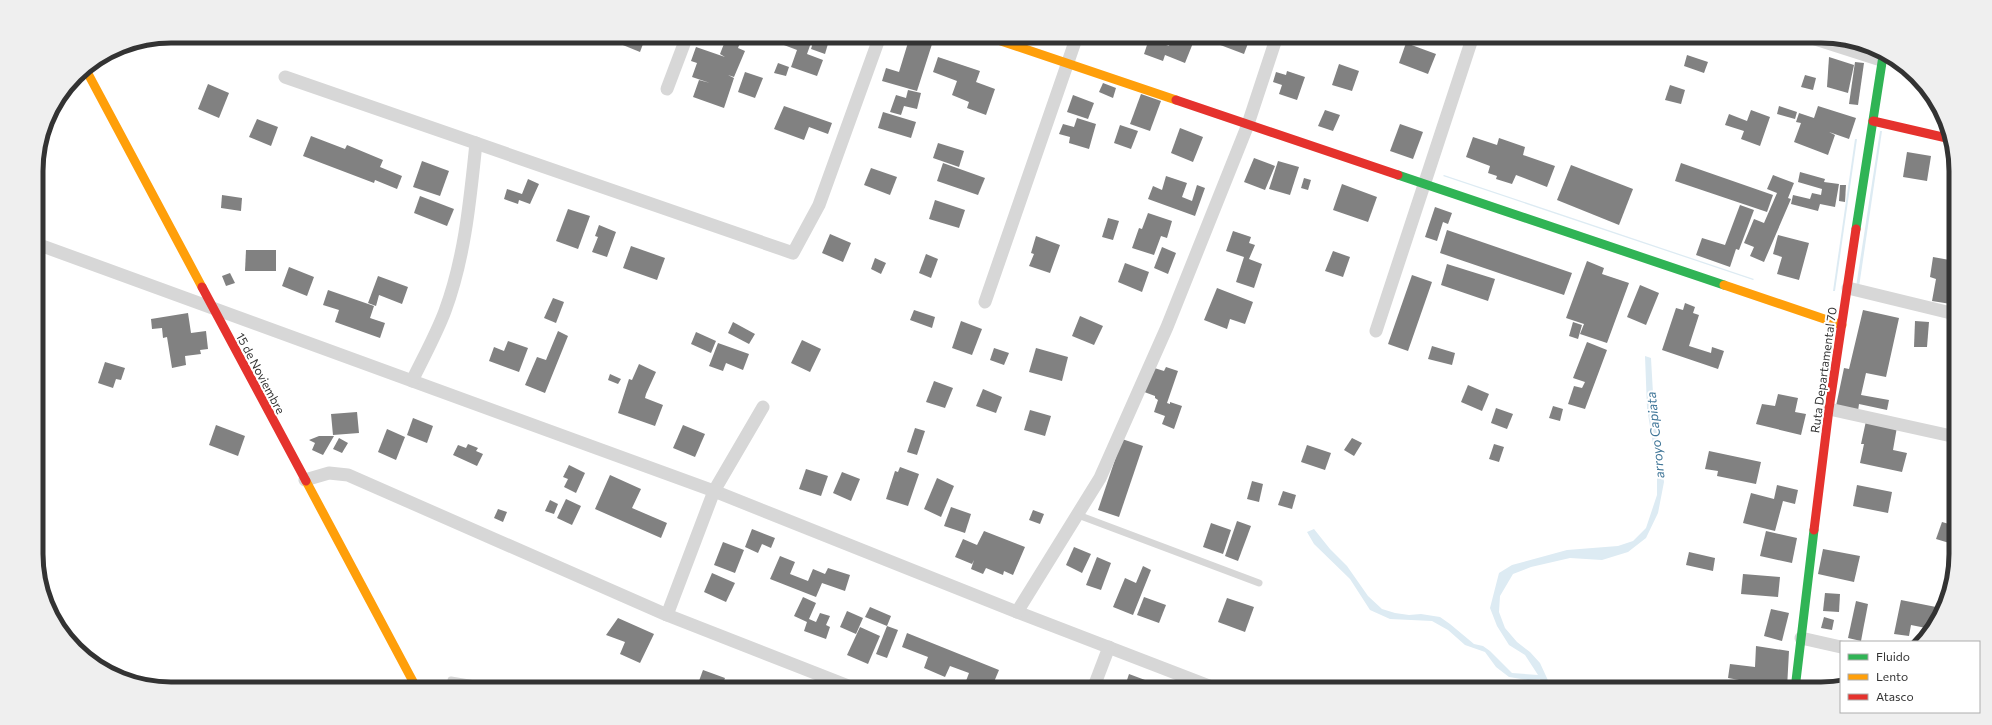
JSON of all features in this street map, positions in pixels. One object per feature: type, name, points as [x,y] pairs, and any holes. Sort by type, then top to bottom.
[{"type":"street","points":[[667,89],[684,43]]},
{"type":"street","points":[[285,77],[793,253],[819,205],[877,43]]},
{"type":"street","points":[[1007,43],[1842,325]]},
{"type":"street","points":[[985,302],[1075,43]]},
{"type":"street","points":[[1017,612],[1100,478],[1167,327],[1248,124],[1275,43]]},
{"type":"street","points":[[1376,331],[1471,43]]},
{"type":"street","points":[[1830,43],[1880,58]]},
{"type":"street","name":"Ruta Departamental 70","points":[[1796,682],[1828,409],[1874,121],[1882,59]]},
{"type":"street","name":"15 de Noviembre","points":[[88,74],[413,682]]},
{"type":"street","points":[[1874,121],[1945,138]]},
{"type":"street","points":[[412,381],[445,311],[456,274],[466,233],[476,143]]},
{"type":"street","points":[[43,246],[714,491],[1017,612],[1199,682]]},
{"type":"street","points":[[1848,288],[1949,313]]},
{"type":"street","points":[[667,615],[714,491],[763,407]]},
{"type":"street","points":[[1828,409],[1949,435]]},
{"type":"street","points":[[305,480],[329,473],[348,475],[667,615],[838,682]]},
{"type":"street","points":[[1801,638],[1840,647]]},
{"type":"street","points":[[1096,682],[1108,647]]},
{"type":"lane","points":[[1078,515],[1259,583]]},
{"type":"lane","points":[[451,680],[463,682]]},
{"type":"water","points":[[1880,131],[1882,131],[1859,287],[1856,287]]},
{"type":"water","points":[[1855,139],[1857,139],[1835,291],[1833,291]]},
{"type":"water","points":[[1444,175],[1754,279],[1753,280],[1443,176]]},
{"type":"water","name":"arroyo Capiata","points":[[1645,356],[1651,358],[1654,411],[1664,482],[1658,513],[1646,538],[1628,552],[1602,560],[1570,558],[1531,567],[1513,574],[1500,596],[1499,612],[1505,628],[1517,642],[1530,652],[1540,663],[1549,682],[1541,682],[1540,679],[1528,680],[1509,677],[1496,667],[1485,652],[1465,645],[1448,630],[1432,621],[1390,619],[1370,610],[1350,579],[1314,544],[1307,532],[1314,529],[1330,549],[1347,566],[1368,596],[1382,609],[1409,615],[1421,614],[1440,617],[1474,644],[1483,646],[1490,651],[1512,673],[1538,675],[1525,655],[1509,645],[1497,626],[1490,608],[1499,573],[1512,565],[1567,550],[1618,546],[1633,541],[1646,528],[1657,495],[1657,469],[1647,408]]},
{"type":"building","points":[[618,43],[643,43],[640,52]]},
{"type":"building","points":[[724,43],[740,43],[738,48],[745,51],[734,77],[728,75],[734,78],[724,108],[693,97],[699,80],[710,83],[692,77],[697,63],[691,61],[696,47],[725,57],[720,54]]},
{"type":"building","points":[[779,43],[811,43],[807,54],[823,60],[817,76],[791,67],[797,50]]},
{"type":"building","points":[[813,43],[828,43],[825,54],[811,49]]},
{"type":"building","points":[[908,43],[932,43],[917,91],[882,81],[886,68],[899,72]]},
{"type":"building","points":[[1148,43],[1160,43],[1169,46],[1170,43],[1193,43],[1185,63],[1165,55],[1163,61],[1144,54]]},
{"type":"building","points":[[1215,43],[1248,43],[1244,54]]},
{"type":"building","points":[[1406,43],[1436,54],[1428,74],[1399,63]]},
{"type":"building","points":[[1687,55],[1708,62],[1704,73],[1684,66]]},
{"type":"building","points":[[938,57],[980,71],[976,82],[995,89],[986,115],[967,108],[969,102],[952,95],[957,81],[933,72]]},
{"type":"building","points":[[1829,57],[1854,65],[1848,93],[1827,87]]},
{"type":"building","points":[[1855,62],[1864,63],[1858,105],[1849,104]]},
{"type":"building","points":[[778,63],[789,67],[786,76],[774,73]]},
{"type":"building","points":[[1339,64],[1359,71],[1352,91],[1332,85]]},
{"type":"building","points":[[1287,71],[1305,77],[1297,100],[1279,94],[1282,85],[1273,82],[1276,72],[1286,75]]},
{"type":"building","points":[[745,72],[763,78],[755,98],[738,92]]},
{"type":"building","points":[[1805,75],[1816,78],[1813,90],[1801,87]]},
{"type":"building","points":[[1103,83],[1116,88],[1113,98],[1099,92]]},
{"type":"building","points":[[208,84],[229,93],[219,118],[198,109]]},
{"type":"building","points":[[1670,85],[1685,90],[1681,104],[1665,100]]},
{"type":"building","points":[[908,90],[921,93],[917,109],[904,106],[901,115],[890,112],[896,95],[906,98]]},
{"type":"building","points":[[1141,94],[1161,101],[1150,131],[1130,124]]},
{"type":"building","points":[[1073,95],[1094,103],[1088,119],[1067,112]]},
{"type":"building","points":[[784,106],[832,123],[828,134],[809,127],[804,140],[774,129]]},
{"type":"building","points":[[1779,106],[1797,112],[1795,119],[1777,114]]},
{"type":"building","points":[[1818,106],[1856,118],[1849,139],[1829,132],[1835,135],[1828,155],[1794,142],[1801,123],[1796,122],[1799,113],[1814,118]]},
{"type":"building","points":[[1325,110],[1340,115],[1333,131],[1318,126]]},
{"type":"building","points":[[1751,110],[1770,117],[1760,146],[1741,139],[1744,131],[1725,125],[1729,114],[1747,121]]},
{"type":"building","points":[[883,112],[916,122],[911,138],[878,128]]},
{"type":"building","points":[[1077,118],[1096,124],[1089,149],[1069,143],[1070,137],[1059,134],[1063,124],[1074,127]]},
{"type":"building","points":[[257,119],[278,127],[271,146],[249,137]]},
{"type":"building","points":[[1400,124],[1423,132],[1413,159],[1390,151]]},
{"type":"building","points":[[1120,125],[1138,131],[1131,149],[1114,143]]},
{"type":"building","points":[[1180,128],[1203,137],[1193,162],[1171,153]]},
{"type":"building","points":[[311,136],[345,149],[347,145],[383,160],[380,167],[402,176],[397,189],[375,180],[374,183],[303,156]]},
{"type":"building","points":[[1473,137],[1497,145],[1499,138],[1525,147],[1523,155],[1555,166],[1547,187],[1516,175],[1512,184],[1496,179],[1497,176],[1488,173],[1490,166],[1466,157]]},
{"type":"building","points":[[938,143],[964,151],[959,167],[933,158]]},
{"type":"building","points":[[1907,152],[1931,156],[1927,181],[1903,177]]},
{"type":"building","points":[[1254,158],[1275,166],[1265,190],[1244,182]]},
{"type":"building","points":[[422,161],[449,171],[440,196],[413,187]]},
{"type":"building","points":[[1278,161],[1299,167],[1290,195],[1269,189]]},
{"type":"building","points":[[943,163],[985,178],[978,195],[937,181]]},
{"type":"building","points":[[1681,163],[1773,195],[1767,212],[1675,181]]},
{"type":"building","points":[[1571,165],[1633,189],[1619,225],[1557,200]]},
{"type":"building","points":[[871,168],[897,177],[890,195],[864,185]]},
{"type":"building","points":[[1800,172],[1825,179],[1824,182],[1839,184],[1835,207],[1820,204],[1818,211],[1791,204],[1793,195],[1810,199],[1812,193],[1821,195],[1822,189],[1798,182]]},
{"type":"building","points":[[1773,175],[1794,183],[1788,198],[1791,199],[1764,262],[1750,256],[1754,247],[1744,243],[1754,219],[1764,223],[1777,193],[1767,189]]},
{"type":"building","points":[[1166,176],[1187,183],[1182,197],[1192,201],[1197,185],[1205,188],[1195,216],[1148,199],[1153,186],[1162,190]]},
{"type":"building","points":[[1304,178],[1311,180],[1308,190],[1301,188]]},
{"type":"building","points":[[528,179],[539,184],[530,204],[519,200],[518,204],[504,199],[507,189],[522,194]]},
{"type":"building","points":[[1342,184],[1377,197],[1368,222],[1333,210]]},
{"type":"building","points":[[1840,185],[1846,185],[1845,202],[1839,201]]},
{"type":"building","points":[[222,195],[242,198],[241,211],[221,208]]},
{"type":"building","points":[[420,196],[454,209],[447,226],[414,213]]},
{"type":"building","points":[[935,200],[965,210],[959,228],[929,219]]},
{"type":"building","points":[[1740,205],[1754,210],[1739,250],[1736,249],[1730,267],[1696,255],[1702,238],[1725,245]]},
{"type":"building","points":[[1435,207],[1452,213],[1448,224],[1443,222],[1437,241],[1425,237]]},
{"type":"building","points":[[568,209],[590,216],[578,249],[556,241]]},
{"type":"building","points":[[1148,213],[1172,221],[1167,238],[1161,236],[1154,255],[1132,248],[1139,228],[1142,229]]},
{"type":"building","points":[[1108,218],[1119,221],[1113,240],[1102,237]]},
{"type":"building","points":[[599,225],[616,232],[607,257],[592,252],[598,237],[595,236]]},
{"type":"building","points":[[1447,230],[1572,273],[1564,295],[1440,253]]},
{"type":"building","points":[[1233,231],[1251,237],[1249,243],[1255,245],[1249,259],[1262,264],[1254,288],[1236,282],[1244,257],[1226,251]]},
{"type":"building","points":[[830,234],[851,243],[843,262],[822,253]]},
{"type":"building","points":[[1778,235],[1809,243],[1799,280],[1777,274],[1782,257],[1773,254]]},
{"type":"building","points":[[1036,236],[1060,245],[1050,273],[1029,266],[1034,254],[1031,253]]},
{"type":"building","points":[[631,246],[665,258],[657,280],[623,268]]},
{"type":"building","points":[[1162,247],[1176,253],[1168,274],[1154,268]]},
{"type":"building","points":[[246,250],[276,250],[276,271],[245,271]]},
{"type":"building","points":[[1333,251],[1350,257],[1343,277],[1325,271]]},
{"type":"building","points":[[926,254],[938,259],[931,278],[919,273]]},
{"type":"building","points":[[1933,257],[1949,260],[1949,304],[1932,301],[1936,279],[1930,277]]},
{"type":"building","points":[[875,258],[886,263],[881,274],[871,269]]},
{"type":"building","points":[[1587,261],[1604,268],[1602,274],[1629,283],[1607,343],[1580,334],[1584,324],[1566,318]]},
{"type":"building","points":[[1125,263],[1149,272],[1142,292],[1118,282]]},
{"type":"building","points":[[1447,264],[1495,279],[1488,301],[1441,285]]},
{"type":"building","points":[[289,267],[314,277],[307,296],[282,286]]},
{"type":"building","points":[[230,273],[235,283],[226,286],[222,276]]},
{"type":"building","points":[[1412,275],[1432,282],[1408,351],[1388,344]]},
{"type":"building","points":[[378,276],[408,287],[402,304],[379,295],[376,306],[368,303]]},
{"type":"building","points":[[1640,285],[1659,293],[1646,325],[1627,317]]},
{"type":"building","points":[[1217,288],[1253,302],[1245,324],[1230,319],[1227,329],[1204,320]]},
{"type":"building","points":[[328,290],[374,306],[370,318],[385,323],[380,338],[335,322],[339,310],[323,305]]},
{"type":"building","points":[[553,298],[564,302],[556,323],[544,318]]},
{"type":"building","points":[[1685,303],[1695,307],[1693,313],[1699,315],[1689,346],[1711,353],[1712,347],[1724,351],[1718,369],[1662,350],[1676,308],[1683,310]]},
{"type":"building","points":[[914,310],[935,317],[932,328],[910,320]]},
{"type":"building","points":[[1863,310],[1899,318],[1886,377],[1866,373],[1861,395],[1889,400],[1887,410],[1859,404],[1858,411],[1836,406],[1844,368],[1849,369]]},
{"type":"building","points":[[188,313],[191,333],[206,331],[208,349],[200,350],[201,354],[185,356],[186,365],[172,368],[167,337],[163,338],[162,328],[152,329],[151,319]]},
{"type":"building","points":[[1080,316],[1103,326],[1094,345],[1072,336]]},
{"type":"building","points":[[961,321],[982,329],[972,355],[952,348]]},
{"type":"building","points":[[1915,321],[1929,322],[1927,347],[1914,347]]},
{"type":"building","points":[[733,322],[755,334],[749,344],[728,333]]},
{"type":"building","points":[[1573,322],[1582,325],[1578,339],[1569,336]]},
{"type":"building","points":[[558,331],[568,336],[545,393],[525,385],[537,357],[546,360]]},
{"type":"building","points":[[696,332],[716,341],[711,353],[691,344]]},
{"type":"building","points":[[802,340],[821,349],[810,372],[791,363]]},
{"type":"building","points":[[508,341],[528,348],[519,372],[489,361],[494,347],[504,351]]},
{"type":"building","points":[[1587,342],[1607,350],[1585,409],[1568,404],[1574,386],[1582,388],[1585,382],[1573,378]]},
{"type":"building","points":[[718,343],[749,354],[743,370],[726,363],[723,371],[709,366]]},
{"type":"building","points":[[1432,346],[1455,353],[1452,365],[1428,359]]},
{"type":"building","points":[[994,348],[1009,353],[1004,365],[990,360]]},
{"type":"building","points":[[1036,348],[1068,357],[1062,381],[1029,372]]},
{"type":"building","points":[[105,362],[125,368],[121,380],[116,379],[113,388],[98,383]]},
{"type":"building","points":[[639,364],[656,372],[645,398],[663,405],[655,426],[618,413],[629,379],[632,380]]},
{"type":"building","points":[[1148,366],[1164,371],[1166,367],[1178,371],[1167,403],[1170,404],[1170,402],[1182,406],[1174,429],[1162,424],[1165,416],[1154,412],[1158,400],[1155,396],[1139,390]]},
{"type":"building","points":[[610,374],[621,379],[618,384],[608,380]]},
{"type":"building","points":[[934,381],[953,388],[945,408],[926,402]]},
{"type":"building","points":[[1468,385],[1489,394],[1482,411],[1461,402]]},
{"type":"building","points":[[983,389],[1002,397],[996,413],[976,406]]},
{"type":"building","points":[[1778,394],[1798,398],[1795,412],[1806,414],[1801,435],[1756,424],[1762,404],[1775,406]]},
{"type":"building","points":[[1553,406],[1563,409],[1560,421],[1549,418]]},
{"type":"building","points":[[1496,408],[1513,414],[1507,429],[1491,423]]},
{"type":"building","points":[[1030,410],[1051,416],[1045,436],[1024,430]]},
{"type":"building","points":[[357,412],[359,433],[333,435],[331,414]]},
{"type":"building","points":[[413,418],[433,426],[427,443],[407,435]]},
{"type":"building","points":[[1866,421],[1897,427],[1893,450],[1907,453],[1902,472],[1860,463],[1864,444],[1861,444]]},
{"type":"building","points":[[216,425],[245,436],[238,456],[209,445]]},
{"type":"building","points":[[683,425],[705,434],[695,457],[673,448]]},
{"type":"building","points":[[915,428],[925,431],[917,455],[907,452]]},
{"type":"building","points":[[387,429],[405,437],[396,460],[378,452]]},
{"type":"building","points":[[319,436],[334,436],[323,455],[312,450],[315,443],[309,440]]},
{"type":"building","points":[[339,438],[348,443],[342,453],[333,449]]},
{"type":"building","points":[[1352,438],[1362,443],[1354,456],[1344,450]]},
{"type":"building","points":[[1122,439],[1143,446],[1119,517],[1098,510]]},
{"type":"building","points":[[468,444],[478,448],[476,451],[483,454],[477,466],[453,455],[458,445],[466,448]]},
{"type":"building","points":[[1494,444],[1504,447],[1499,462],[1489,459]]},
{"type":"building","points":[[1307,445],[1331,453],[1325,470],[1301,462]]},
{"type":"building","points":[[1709,451],[1761,462],[1756,484],[1717,476],[1718,471],[1705,469]]},
{"type":"building","points":[[569,465],[585,473],[576,493],[564,487],[568,479],[563,477]]},
{"type":"building","points":[[900,467],[919,474],[908,506],[886,499],[895,471],[898,472]]},
{"type":"building","points":[[806,469],[828,476],[821,496],[799,489]]},
{"type":"building","points":[[842,472],[860,479],[851,501],[833,493]]},
{"type":"building","points":[[610,475],[641,489],[632,508],[667,523],[661,538],[595,509]]},
{"type":"building","points":[[937,478],[954,486],[941,517],[924,509]]},
{"type":"building","points":[[1252,481],[1263,484],[1259,502],[1247,499]]},
{"type":"building","points":[[1777,485],[1798,490],[1795,504],[1783,501],[1775,531],[1743,523],[1751,493],[1774,499]]},
{"type":"building","points":[[1857,485],[1892,492],[1888,513],[1853,506]]},
{"type":"building","points":[[1283,491],[1296,495],[1292,509],[1278,505]]},
{"type":"building","points":[[566,499],[581,506],[572,525],[557,518]]},
{"type":"building","points":[[550,500],[558,504],[554,514],[545,511]]},
{"type":"building","points":[[951,507],[971,514],[965,533],[944,526]]},
{"type":"building","points":[[498,509],[507,512],[503,522],[494,518]]},
{"type":"building","points":[[1033,510],[1044,514],[1040,524],[1029,520]]},
{"type":"building","points":[[1237,521],[1251,526],[1238,561],[1225,556]]},
{"type":"building","points":[[1942,522],[1949,524],[1949,543],[1936,539]]},
{"type":"building","points":[[1211,523],[1231,530],[1223,554],[1203,547]]},
{"type":"building","points":[[752,529],[775,538],[771,548],[762,544],[758,553],[745,547]]},
{"type":"building","points":[[984,531],[1025,547],[1013,575],[1004,571],[1003,575],[986,568],[983,574],[971,569],[974,560],[972,564],[955,557],[963,539],[977,545]]},
{"type":"building","points":[[1766,531],[1797,538],[1792,563],[1760,556]]},
{"type":"building","points":[[723,542],[744,550],[735,573],[714,565]]},
{"type":"building","points":[[1074,547],[1091,554],[1082,573],[1066,565]]},
{"type":"building","points":[[1823,549],[1860,556],[1854,582],[1818,574]]},
{"type":"building","points":[[1689,552],[1715,558],[1713,571],[1686,565]]},
{"type":"building","points":[[780,556],[795,562],[790,574],[808,581],[813,569],[825,574],[828,568],[850,575],[845,591],[822,583],[816,597],[770,579]]},
{"type":"building","points":[[1097,557],[1111,563],[1101,590],[1086,585]]},
{"type":"building","points":[[1143,566],[1151,570],[1133,615],[1113,607],[1125,578],[1136,583]]},
{"type":"building","points":[[712,573],[735,583],[726,602],[704,592]]},
{"type":"building","points":[[1743,574],[1780,577],[1778,597],[1741,594]]},
{"type":"building","points":[[1825,593],[1840,594],[1839,612],[1823,611]]},
{"type":"building","points":[[803,597],[816,603],[809,619],[816,622],[820,613],[830,616],[826,625],[830,627],[826,639],[804,631],[807,622],[794,616]]},
{"type":"building","points":[[1144,597],[1166,605],[1159,623],[1137,615]]},
{"type":"building","points":[[1227,598],[1254,607],[1245,632],[1218,622]]},
{"type":"building","points":[[1901,600],[1936,607],[1935,613],[1925,628],[1911,625],[1909,636],[1894,634]]},
{"type":"building","points":[[1856,601],[1868,604],[1861,641],[1848,638]]},
{"type":"building","points":[[870,607],[891,616],[887,626],[865,617]]},
{"type":"building","points":[[1771,609],[1789,613],[1782,641],[1764,636]]},
{"type":"building","points":[[847,611],[863,618],[856,634],[840,627]]},
{"type":"building","points":[[1824,617],[1834,620],[1832,630],[1821,628]]},
{"type":"building","points":[[618,618],[654,634],[640,663],[620,654],[625,642],[606,635]]},
{"type":"building","points":[[887,626],[898,630],[887,658],[876,654]]},
{"type":"building","points":[[860,627],[880,636],[868,664],[847,655]]},
{"type":"building","points":[[907,633],[999,670],[994,682],[966,682],[969,673],[950,666],[945,677],[924,668],[928,657],[902,647]]},
{"type":"building","points":[[1756,646],[1789,651],[1787,682],[1750,682],[1728,678],[1730,664],[1755,667]]},
{"type":"building","points":[[703,670],[725,678],[724,682],[699,682]]},
{"type":"building","points":[[1129,674],[1150,682],[1126,682]]},
{"type":"traffic: fast","points":[[1856,229],[1883,59]]},
{"type":"traffic: fast","points":[[1398,175],[1724,285]]},
{"type":"traffic: fast","points":[[1796,682],[1814,530]]},
{"type":"traffic: slow","points":[[1007,43],[1176,100]]},
{"type":"traffic: slow","points":[[88,74],[202,287]]},
{"type":"traffic: slow","points":[[1724,285],[1842,325]]},
{"type":"traffic: slow","points":[[306,481],[413,682]]},
{"type":"traffic: jam","points":[[1176,100],[1398,175]]},
{"type":"traffic: jam","points":[[1873,121],[1945,138]]},
{"type":"traffic: jam","points":[[1814,530],[1829,409],[1856,229]]},
{"type":"traffic: jam","points":[[202,287],[306,481]]}]
